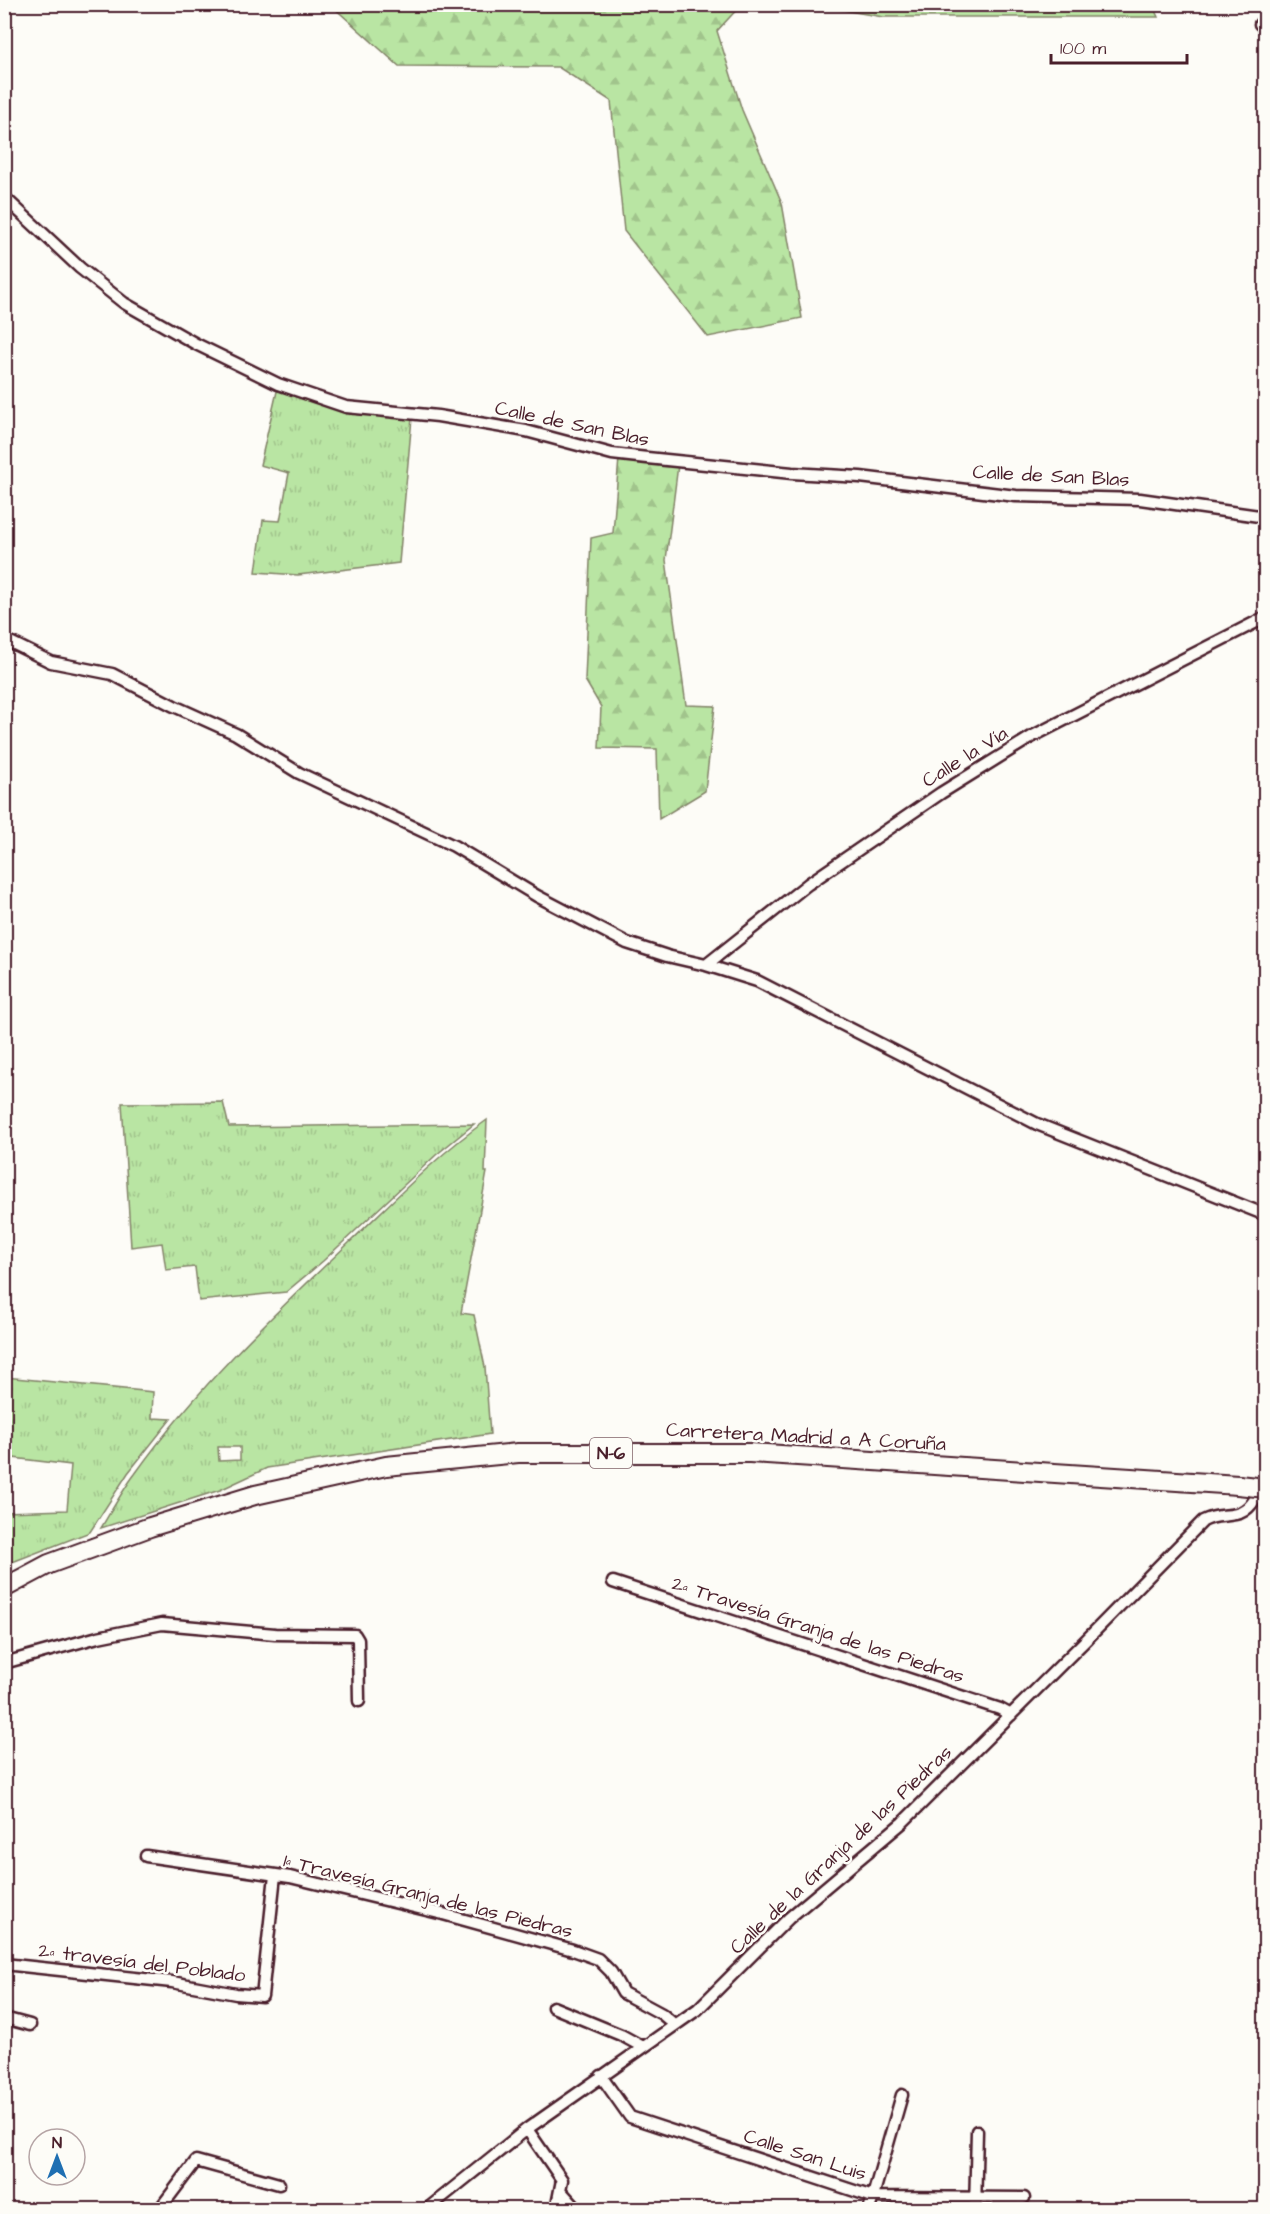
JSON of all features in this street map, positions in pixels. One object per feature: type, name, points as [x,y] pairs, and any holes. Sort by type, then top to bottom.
[{"type":"highway","name":"Carretera Madrid a A Coruña","points":[[4,1588],[49,1564],[150,1527],[255,1495],[386,1466],[518,1452],[750,1453],[1238,1485],[1261,1492]]},
{"type":"street","name":"Calle de San Blas","points":[[4,197],[80,268],[124,303],[196,344],[278,384],[346,406],[438,416],[526,431],[612,454],[792,473],[860,477],[1016,495],[1152,501],[1266,517]]},
{"type":"street","name":"Calle la Vía","points":[[706,965],[808,884],[950,787],[1033,736],[1266,617]]},
{"type":"street","points":[[4,639],[51,662],[112,674],[174,706],[236,734],[300,773],[454,846],[537,896],[627,943],[757,981],[1037,1124],[1266,1215]]},
{"type":"street","points":[[1261,1492],[1266,1477]]},
{"type":"street","name":"Calle de la Granja de las Piedras","points":[[426,2210],[527,2128],[698,2009],[789,1918],[902,1823],[1203,1521],[1214,1516],[1235,1515],[1245,1510],[1261,1492]]},
{"type":"street","name":"2ª Travesía Granja de las Piedras","points":[[613,1582],[1000,1709],[1011,1715]]},
{"type":"street","points":[[4,1663],[98,1637],[162,1624],[275,1634],[355,1635],[358,1640],[359,1701]]},
{"type":"street","name":"1ª Travesía Granja de las Piedras","points":[[146,1856],[290,1876],[443,1914],[593,1956],[611,1972],[623,1993],[662,2014],[675,2025]]},
{"type":"street","name":"2ª travesía del Poblado","points":[[4,1964],[172,1982],[236,1994],[262,1996],[275,1875]]},
{"type":"street","points":[[553,2007],[621,2035],[643,2047]]},
{"type":"street","points":[[4,2018],[30,2025]]},
{"type":"street","name":"Calle San Luis","points":[[602,2076],[630,2117],[873,2197],[1024,2198]]},
{"type":"street","points":[[869,2210],[902,2095]]},
{"type":"street","points":[[527,2128],[562,2180],[556,2210]]},
{"type":"street","points":[[975,2210],[977,2131]]},
{"type":"street","points":[[159,2210],[196,2161],[279,2184]]},
{"type":"street","points":[[560,2190],[578,2210]]},
{"type":"green space","points":[[1152,4],[1158,17],[883,17],[814,5]]},
{"type":"green space","points":[[331,5],[741,5],[717,31],[742,110],[782,203],[802,318],[708,337],[624,231],[611,101],[558,67],[399,66]]},
{"type":"green space","points":[[278,387],[412,418],[399,563],[298,575],[256,572],[263,520],[280,521],[289,473],[260,465]]},
{"type":"green space","points":[[619,458],[678,465],[666,560],[686,705],[715,706],[705,791],[659,819],[657,749],[599,748],[601,707],[585,680],[591,538],[613,533]]},
{"type":"green space","points":[[223,1102],[229,1127],[474,1124],[436,1155],[323,1261],[286,1292],[199,1301],[195,1267],[166,1270],[162,1243],[131,1247],[122,1103]]},
{"type":"green space","points":[[487,1120],[485,1172],[487,1172],[461,1313],[474,1315],[485,1367],[490,1434],[267,1468],[220,1490],[101,1528],[121,1494],[159,1442],[237,1352],[400,1193]],"holes":[[[218,1447],[240,1447],[240,1460],[219,1461]]]},
{"type":"green space","points":[[5,1377],[153,1392],[152,1418],[171,1419],[128,1473],[90,1532],[15,1561],[5,1562],[5,1512],[67,1510],[71,1465],[5,1457]]}]
